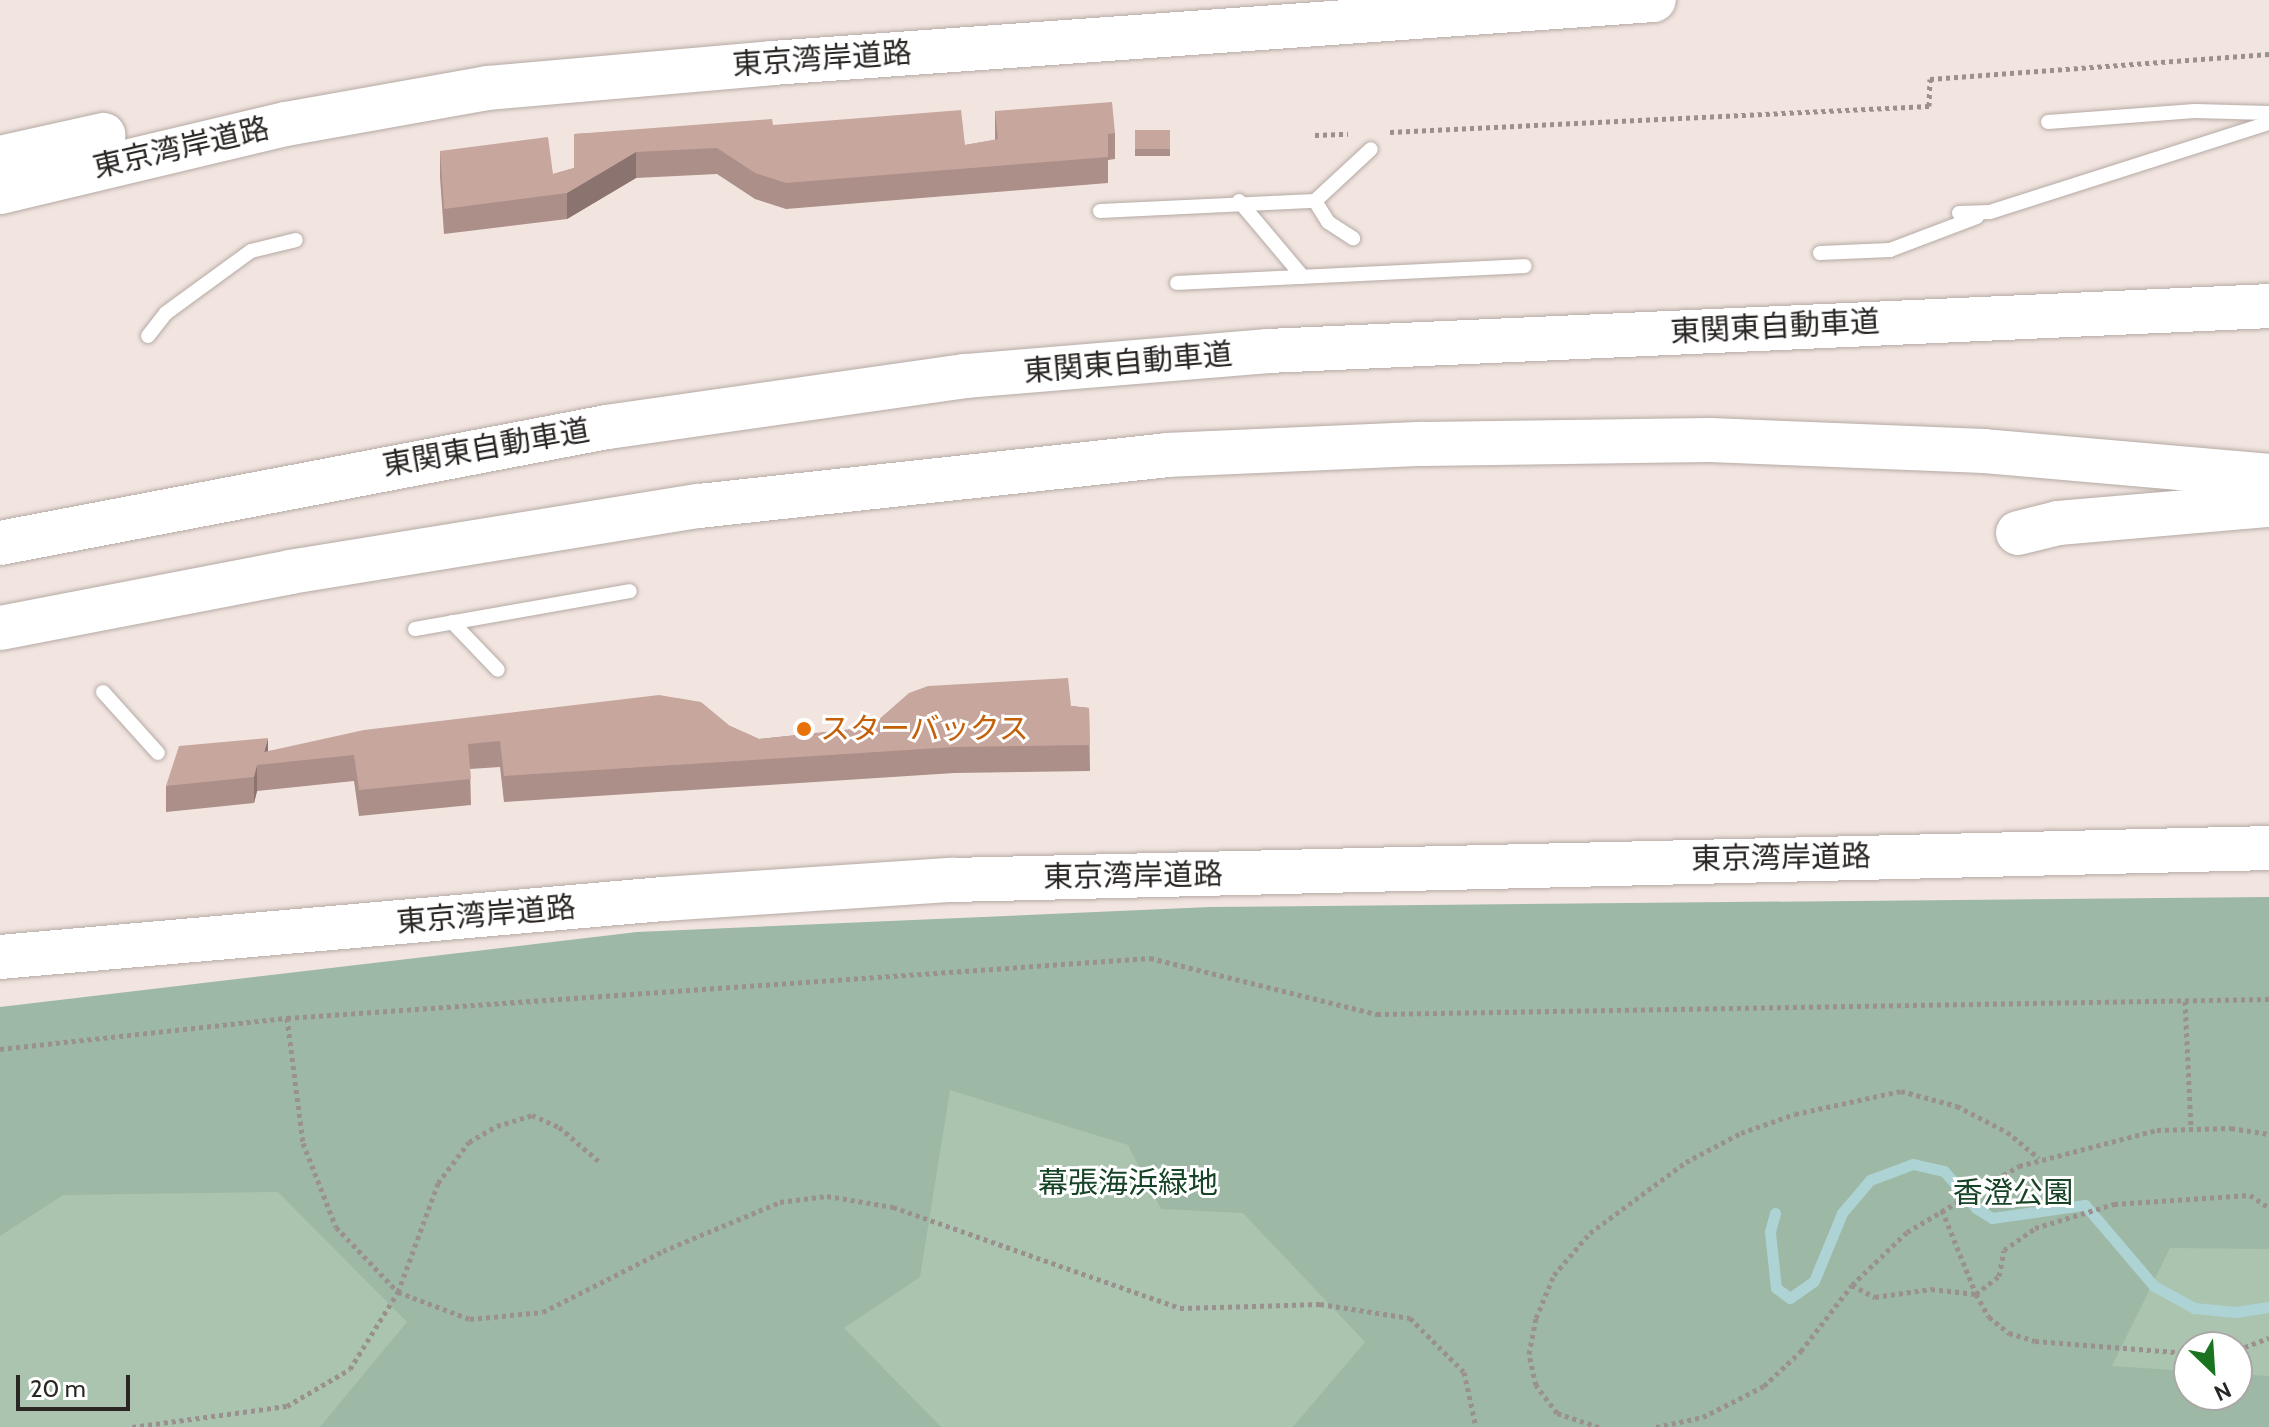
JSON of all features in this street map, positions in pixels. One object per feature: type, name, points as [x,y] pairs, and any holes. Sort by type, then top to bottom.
[{"type":"highway","name":"東京湾岸道路","points":[[0,192],[271,128],[488,88],[804,60],[1654,0]]},
{"type":"highway","points":[[0,158],[131,128],[391,86],[488,88]]},
{"type":"highway","name":"東関東自動車道","points":[[0,543],[607,427],[965,376],[1268,351],[2269,306]]},
{"type":"highway","points":[[0,628],[290,572],[699,506],[1166,455],[1423,444],[1710,440],[1984,451],[2269,476]]},
{"type":"highway","points":[[2018,533],[2058,523],[2269,505]]},
{"type":"highway","name":"東京湾岸道路","points":[[0,957],[663,899],[952,880],[2269,848]]},
{"type":"lane","points":[[2048,122],[2195,111],[2269,113]]},
{"type":"lane","points":[[1820,253],[1890,250],[1990,212],[2269,123]]},
{"type":"lane","points":[[1100,211],[1239,201],[1315,201],[1371,149]]},
{"type":"lane","points":[[1239,201],[1303,277]]},
{"type":"lane","points":[[1315,201],[1328,222],[1353,238]]},
{"type":"lane","points":[[1959,213],[1990,212]]},
{"type":"lane","points":[[148,336],[166,313],[251,251],[296,240]]},
{"type":"lane","points":[[1177,283],[1525,266]]},
{"type":"lane","points":[[415,629],[630,591]]},
{"type":"lane","points":[[452,622],[498,670]]},
{"type":"lane","points":[[103,692],[158,753]]},
{"type":"path","points":[[1378,132],[1929,106],[1930,79],[2269,54]]},
{"type":"path","points":[[1315,135],[1362,133]]},
{"type":"path","points":[[0,1049],[287,1018],[1150,958],[1377,1014],[2269,999]]},
{"type":"path","points":[[2185,1001],[2191,1127]]},
{"type":"path","points":[[287,1018],[303,1143],[336,1227],[398,1292],[470,1319],[543,1312],[663,1251],[780,1202],[827,1196],[893,1207],[1180,1308],[1320,1304],[1410,1318],[1464,1372],[1476,1427]]},
{"type":"path","points":[[1599,1427],[1557,1413],[1536,1385],[1529,1354],[1536,1318],[1554,1275],[1590,1233],[1686,1162],[1741,1133],[1795,1114],[1901,1091],[1957,1106],[2007,1132],[2039,1158]]},
{"type":"path","points":[[132,1427],[287,1406],[350,1369],[398,1292],[438,1183],[469,1142],[532,1115],[559,1127],[601,1163]]},
{"type":"path","points":[[1656,1427],[1703,1417],[1764,1386],[1801,1351],[1852,1285],[1907,1232],[2039,1158],[2157,1130],[2191,1127],[2269,1134]]},
{"type":"path","points":[[1852,1285],[1875,1297],[1931,1289],[1976,1294],[1999,1276],[2004,1250],[2035,1228],[2114,1204],[2250,1195],[2269,1208]]},
{"type":"path","points":[[1942,1210],[1976,1294],[1989,1317],[2009,1333],[2035,1341],[2173,1352]]},
{"type":"green space","name":"香澄公園","points":[[2269,897],[2269,1249],[2170,1248],[2112,1366],[2173,1370],[2173,1411],[2253,1411],[2253,1375],[2269,1376],[2269,1427],[1293,1427],[1365,1342],[1243,1213],[1161,1209],[1128,1145],[950,1090],[920,1277],[844,1328],[941,1427],[320,1427],[407,1322],[278,1192],[63,1195],[0,1236],[0,1007],[637,932],[1210,907]]},
{"type":"green space","name":"幕張海浜緑地","points":[[2269,940],[2269,1427],[0,1427],[0,1038]]},
{"type":"building","points":[[1112,102],[1115,133],[1108,134],[1108,157],[786,183],[755,173],[717,148],[636,152],[567,193],[444,209],[440,151],[548,137],[553,174],[574,168],[574,134],[772,119],[773,125],[961,110],[965,145],[998,139],[995,111]]},
{"type":"building","points":[[1135,130],[1170,130],[1170,149],[1135,149]]},
{"type":"building","points":[[1068,678],[1071,706],[1089,708],[1090,745],[954,747],[504,776],[500,741],[468,744],[471,779],[359,790],[354,755],[257,765],[254,777],[166,786],[179,746],[268,738],[264,752],[364,730],[659,695],[701,702],[730,726],[759,739],[869,728],[909,693],[928,686]]},
{"type":"waterway","points":[[1775,1213],[1770,1232],[1776,1288],[1790,1298],[1814,1281],[1842,1213],[1870,1180],[1913,1164],[1944,1171],[1976,1208],[1992,1218],[2085,1205],[2154,1286],[2194,1308],[2236,1312],[2269,1307]]},
{"type":"place","name":"スターバックス","points":[[804,729]]}]
